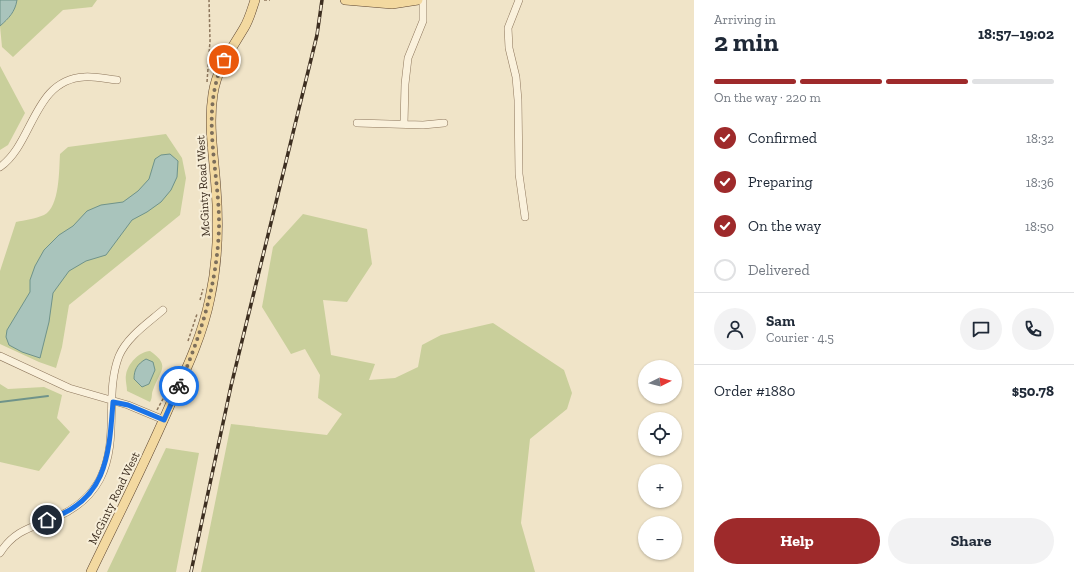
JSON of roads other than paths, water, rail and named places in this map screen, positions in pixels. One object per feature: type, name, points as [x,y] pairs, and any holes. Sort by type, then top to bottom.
[{"type":"main road","name":"McGinty Road West","points":[[91,572],[164,420],[190,361],[204,321],[216,266],[219,226],[212,139],[212,107],[219,70],[231,47],[244,28],[255,0]]},
{"type":"main road","points":[[345,0],[392,4],[418,0]]},
{"type":"street","points":[[404,124],[405,84],[408,58],[423,21],[423,0]]},
{"type":"street","points":[[519,0],[508,28],[509,48],[516,77],[520,174],[525,217]]},
{"type":"street","points":[[0,167],[9,161],[19,146],[50,91],[64,81],[83,77],[117,80]]},
{"type":"street","points":[[357,123],[435,125],[444,123]]},
{"type":"street","points":[[0,553],[20,531],[71,510],[90,492],[99,479],[108,456],[114,376],[119,356],[131,338],[163,310]]},
{"type":"street","points":[[0,356],[69,388],[113,402],[128,405],[164,420]]},
{"type":"water","points":[[0,0],[17,0],[15,8],[0,26]]},
{"type":"water","points":[[170,154],[178,161],[177,177],[171,190],[161,202],[132,220],[106,255],[86,261],[69,271],[53,293],[49,322],[40,358],[22,352],[9,345],[6,337],[7,330],[30,292],[30,280],[35,266],[44,250],[59,235],[73,226],[87,211],[101,205],[123,202],[138,191],[149,179],[155,159],[161,155]]},
{"type":"water","points":[[146,359],[153,362],[155,370],[149,384],[142,387],[134,379],[134,376],[138,365]]},
{"type":"waterway","points":[[0,402],[48,396]]},
{"type":"railway","points":[[191,572],[231,386],[317,35],[322,0]]}]
